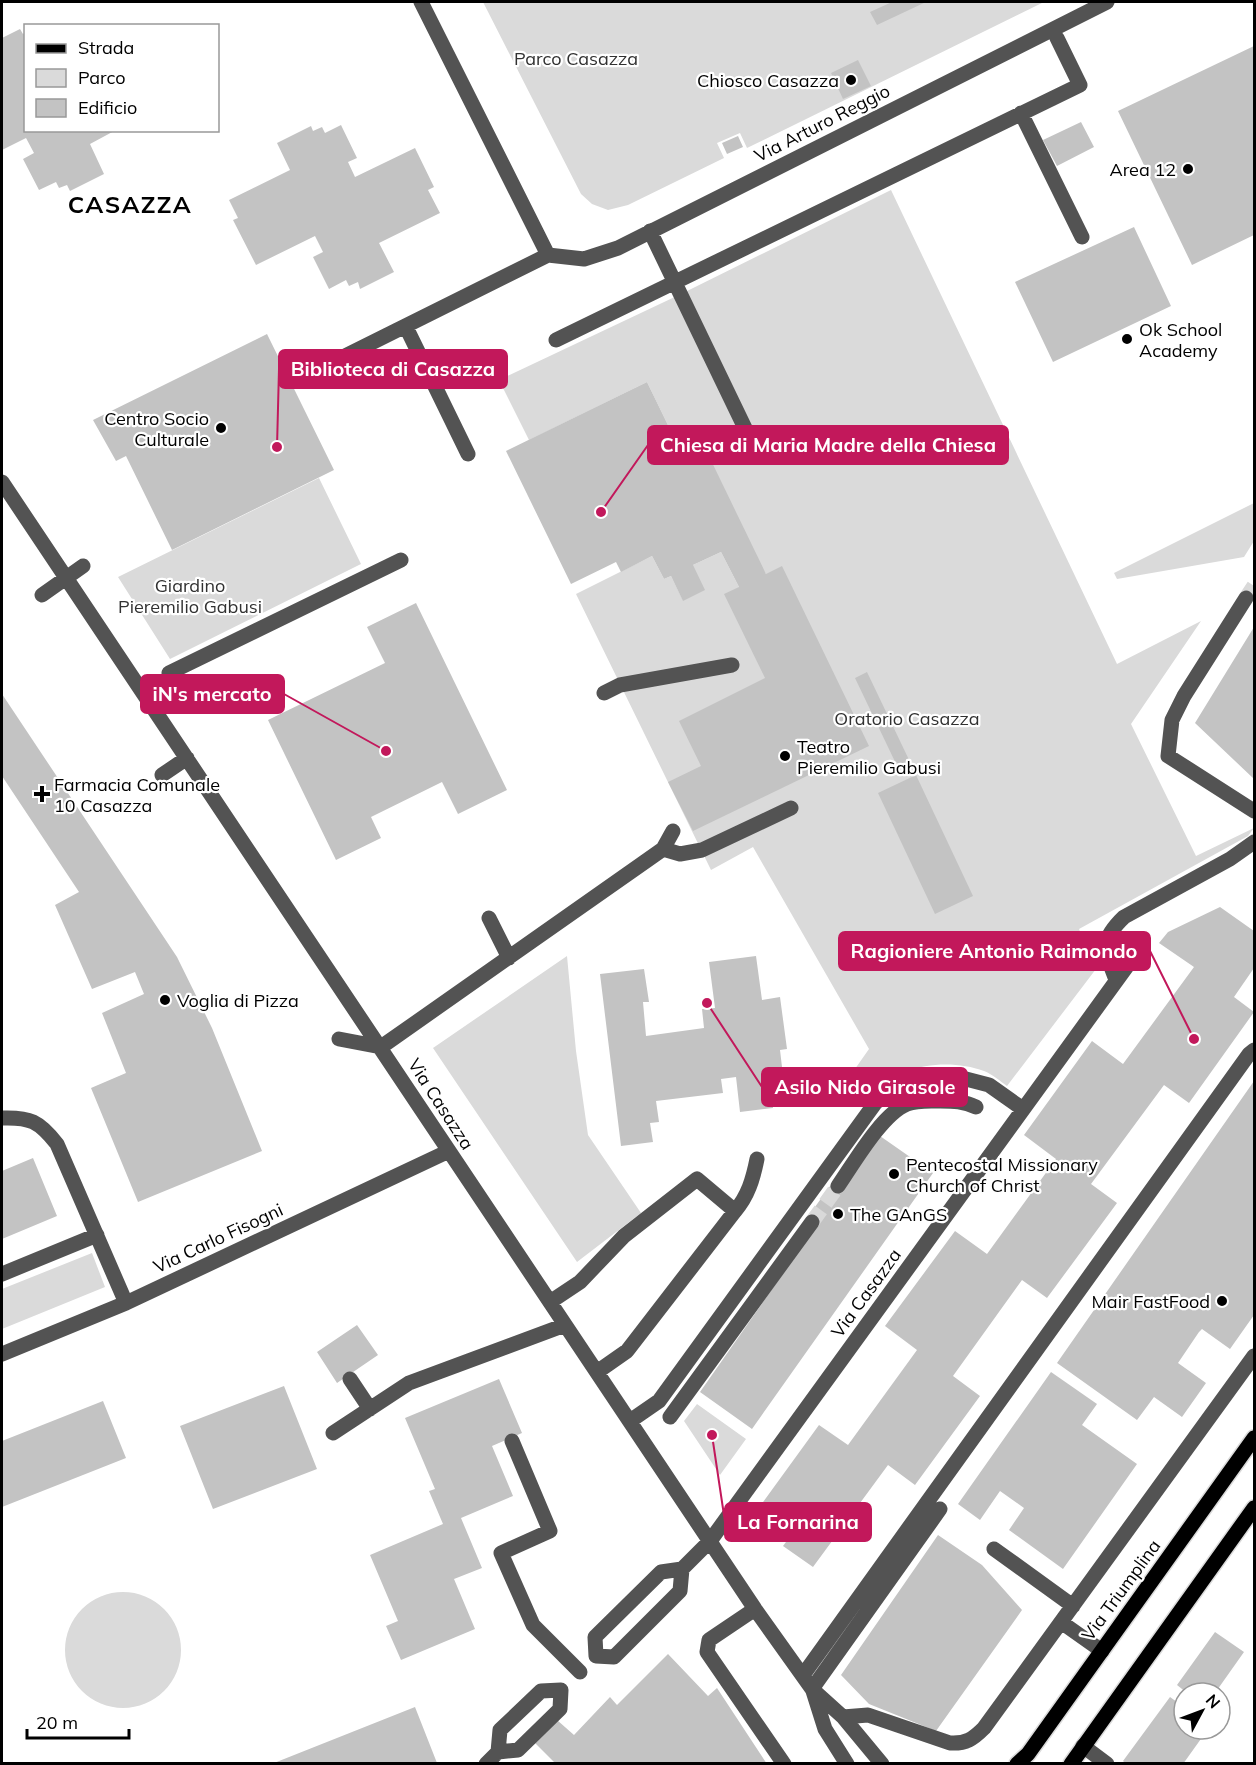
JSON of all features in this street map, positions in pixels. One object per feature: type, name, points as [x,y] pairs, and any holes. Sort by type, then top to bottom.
[{"type":"main road","name":"Via Triumplina","points":[[1017,1764],[1028,1754],[1254,1438]]},
{"type":"main road","points":[[1071,1764],[1254,1508]]},
{"type":"street","points":[[321,368],[548,255],[421,2]]},
{"type":"street","name":"Via Arturo Reggio","points":[[548,255],[584,259],[618,248],[1107,2]]},
{"type":"street","points":[[555,340],[1080,85],[1057,38]]},
{"type":"street","points":[[1021,113],[1082,237]]},
{"type":"street","points":[[651,231],[756,451]]},
{"type":"street","points":[[406,327],[468,454]]},
{"type":"street","name":"Via Casazza","points":[[2,482],[710,1542],[803,1675],[812,1689],[825,1729],[847,1764]]},
{"type":"street","points":[[169,673],[401,560]]},
{"type":"street","points":[[42,595],[83,566]]},
{"type":"street","points":[[1246,598],[1184,696],[1172,720],[1168,756],[1254,811]]},
{"type":"street","points":[[604,693],[620,685],[732,665]]},
{"type":"street","points":[[162,775],[187,758]]},
{"type":"street","points":[[663,849],[680,854],[702,850],[791,808]]},
{"type":"street","points":[[339,1039],[381,1047],[663,849],[673,831]]},
{"type":"street","points":[[1116,980],[1104,948],[1110,930],[1124,917],[1230,859],[1254,842]]},
{"type":"street","points":[[489,918],[509,958]]},
{"type":"street","name":"Via Casazza","points":[[710,1542],[1138,951]]},
{"type":"street","points":[[803,1675],[1254,1050]]},
{"type":"street","points":[[630,1421],[659,1401],[876,1102],[906,1084],[942,1078],[966,1079],[989,1086],[1023,1109]]},
{"type":"street","points":[[838,1186],[886,1118],[907,1104],[927,1100],[966,1102],[976,1107]]},
{"type":"street","points":[[2,1118],[22,1118],[44,1127],[57,1144],[126,1303]]},
{"type":"street","name":"Via Carlo Fisogni","points":[[2,1354],[126,1303],[449,1151]]},
{"type":"street","points":[[597,1372],[627,1351],[742,1202],[752,1182],[757,1159]]},
{"type":"street","points":[[550,1302],[580,1282],[624,1236],[697,1179],[735,1211]]},
{"type":"street","points":[[670,1417],[812,1222]]},
{"type":"street","points":[[2,1274],[97,1235]]},
{"type":"street","points":[[333,1433],[409,1383],[565,1325]]},
{"type":"street","name":"Via Triumplina","points":[[843,1717],[868,1715],[950,1743],[963,1744],[975,1738],[1254,1356]]},
{"type":"street","points":[[350,1379],[370,1408]]},
{"type":"street","points":[[512,1441],[550,1532],[501,1553],[532,1625],[580,1672]]},
{"type":"street","points":[[812,1689],[940,1509]]},
{"type":"street","points":[[498,1752],[500,1730],[541,1691],[561,1690],[580,1672],[596,1656],[595,1637],[660,1572],[682,1569],[710,1542]]},
{"type":"street","name":"Via Triumplina","points":[[994,1549],[1072,1606]]},
{"type":"street","points":[[596,1656],[614,1657],[680,1591],[682,1569]]},
{"type":"street","points":[[755,1609],[709,1640],[707,1652],[784,1764]]},
{"type":"street","points":[[1061,1622],[1101,1651]]},
{"type":"street","name":"Via Casazza","points":[[812,1689],[843,1717],[882,1764]]},
{"type":"street","points":[[486,1764],[498,1752],[519,1750],[560,1709],[561,1690]]},
{"type":"street","points":[[1083,1746],[1107,1764]]},
{"type":"green space","name":"Parco Casazza","points":[[483,2],[1044,2],[747,148],[740,133],[717,143],[724,158],[628,205],[608,210],[592,204],[581,194]]},
{"type":"green space","name":"Oratorio Casazza","points":[[891,190],[1117,664],[1201,621],[1131,724],[1196,856],[1254,828],[1248,836],[1079,929],[1096,969],[1007,1086],[984,1071],[970,1067],[924,1066],[896,1076],[873,1095],[850,1076],[869,1049],[753,847],[711,870],[576,594],[652,556],[664,579],[671,576],[683,600],[693,565],[721,552],[739,587],[766,574],[684,458],[647,382],[529,440],[499,380],[681,294]]},
{"type":"green space","name":"Giardino Pieremilio Gabusi","points":[[319,478],[361,564],[170,659],[118,577]]},
{"type":"green space","points":[[1254,503],[1254,541],[1244,557],[1117,579],[1114,573]]},
{"type":"green space","points":[[567,956],[576,1051],[588,1135],[641,1213],[577,1262],[433,1048]]},
{"type":"green space","points":[[92,1253],[105,1287],[2,1329],[2,1289]]},
{"type":"green space","points":[[697,1404],[746,1439],[720,1475],[684,1421]]},
{"type":"green space","points":[[123,1592],[145,1596],[164,1609],[177,1628],[181,1650],[177,1672],[164,1691],[145,1704],[123,1708],[101,1704],[82,1691],[69,1672],[65,1650],[69,1628],[82,1609],[101,1596]]},
{"type":"building","points":[[892,2],[926,2],[877,25],[870,12]]},
{"type":"building","points":[[20,29],[24,33],[24,132],[112,132],[90,144],[104,174],[70,191],[67,185],[59,188],[56,182],[39,190],[23,159],[34,153],[26,138],[2,150],[2,38]]},
{"type":"building","points":[[1254,46],[1254,235],[1192,265],[1118,111]]},
{"type":"building","name":"Chiosco Casazza","points":[[858,60],[871,86],[843,99],[831,73]]},
{"type":"building","points":[[1081,122],[1094,147],[1057,166],[1043,140]]},
{"type":"building","points":[[341,125],[357,158],[348,162],[355,177],[415,148],[434,187],[428,190],[440,213],[379,243],[394,272],[360,289],[358,282],[349,286],[346,280],[329,289],[313,257],[323,252],[315,236],[256,265],[233,220],[238,218],[229,200],[290,170],[277,143],[311,126],[313,131],[322,127],[325,133]]},
{"type":"building","points":[[738,136],[743,147],[727,154],[722,143]]},
{"type":"building","points":[[1134,227],[1171,306],[1053,362],[1015,282]]},
{"type":"building","name":"Centro Socio Culturale","points":[[267,334],[334,470],[172,550],[126,456],[116,461],[93,420]]},
{"type":"building","points":[[647,382],[684,458],[705,448],[766,574],[782,566],[869,746],[693,831],[668,782],[701,766],[679,721],[765,678],[724,594],[739,587],[721,552],[693,565],[705,590],[683,601],[671,576],[664,579],[652,556],[621,572],[616,562],[571,584],[506,451]]},
{"type":"building","points":[[416,603],[507,790],[458,814],[442,782],[371,817],[381,838],[336,860],[268,720],[385,663],[367,627]]},
{"type":"building","points":[[1254,627],[1254,779],[1195,723]]},
{"type":"building","points":[[867,672],[911,764],[899,770],[855,678]]},
{"type":"building","points":[[2,694],[177,957],[212,1028],[262,1151],[138,1202],[91,1088],[126,1073],[102,1013],[144,994],[135,972],[92,989],[55,905],[79,892],[2,776]]},
{"type":"building","points":[[916,775],[973,896],[935,914],[878,793]]},
{"type":"building","points":[[1220,907],[1254,931],[1254,968],[1234,997],[1254,1012],[1189,1103],[1164,1085],[1091,1184],[1117,1203],[1047,1298],[1022,1280],[953,1376],[980,1396],[915,1485],[888,1465],[813,1567],[783,1546],[789,1538],[755,1513],[819,1425],[848,1445],[917,1350],[885,1326],[955,1231],[987,1254],[1056,1159],[1024,1135],[1092,1041],[1123,1064],[1194,967],[1159,943],[1168,932]]},
{"type":"building","points":[[756,956],[762,1000],[780,997],[787,1049],[780,1050],[782,1067],[775,1068],[778,1088],[771,1089],[773,1108],[740,1112],[736,1077],[721,1079],[723,1093],[656,1101],[659,1122],[650,1123],[653,1142],[621,1146],[600,974],[644,969],[649,1002],[643,1002],[646,1036],[704,1028],[702,1009],[715,1008],[709,962]]},
{"type":"building","points":[[1254,1081],[1254,1315],[1230,1349],[1202,1329],[1199,1332],[1178,1363],[1206,1383],[1182,1417],[1154,1397],[1137,1420],[1057,1363]]},
{"type":"building","points":[[880,1136],[933,1173],[752,1429],[700,1392],[817,1225],[807,1218],[833,1182]]},
{"type":"building","points":[[33,1158],[57,1216],[2,1239],[2,1171]]},
{"type":"building","points":[[357,1325],[378,1355],[337,1383],[317,1352]]},
{"type":"building","points":[[1051,1372],[1097,1404],[1082,1425],[1137,1464],[1063,1569],[1009,1530],[1024,1508],[1000,1491],[980,1520],[958,1504]]},
{"type":"building","points":[[499,1379],[522,1433],[492,1446],[513,1496],[461,1518],[482,1568],[454,1579],[475,1629],[401,1660],[386,1626],[398,1621],[370,1555],[443,1524],[429,1491],[435,1489],[405,1418]]},
{"type":"building","points":[[284,1386],[317,1469],[213,1509],[180,1426]]},
{"type":"building","points":[[103,1401],[126,1458],[2,1507],[2,1441]]},
{"type":"building","points":[[938,1535],[982,1565],[1022,1610],[936,1731],[869,1704],[841,1675]]},
{"type":"building","points":[[1215,1632],[1244,1652],[1223,1681],[1180,1681]]},
{"type":"building","points":[[668,1654],[708,1696],[717,1688],[767,1764],[556,1764],[535,1743],[557,1720],[574,1735],[610,1697],[617,1705]]},
{"type":"building","points":[[1170,1697],[1172,1698],[1172,1741],[1199,1741],[1183,1764],[1126,1764],[1123,1761]]},
{"type":"building","points":[[415,1707],[437,1763],[274,1764],[274,1763]]},
{"type":"tunnel","points":[[1246,598],[1254,586]]},
{"type":"tunnel","points":[[812,1222],[838,1186]]},
{"type":"place","name":"Chiosco Casazza","points":[[851,80]]},
{"type":"place","name":"Area 12","points":[[1188,169]]},
{"type":"place","name":"Ok School Academy","points":[[1127,339]]},
{"type":"place","name":"Centro Socio Culturale","points":[[221,428]]},
{"type":"place","name":"Biblioteca di Casazza","points":[[277,447]]},
{"type":"place","name":"Chiesa di Maria Madre della Chiesa","points":[[601,512]]},
{"type":"place","name":"iN's mercato","points":[[386,751]]},
{"type":"place","name":"Teatro Pieremilio Gabusi","points":[[785,756]]},
{"type":"place","name":"Farmacia Comunale 10 Casazza","points":[[42,794]]},
{"type":"place","name":"Voglia di Pizza","points":[[165,1000]]},
{"type":"place","name":"Asilo Nido Girasole","points":[[707,1003]]},
{"type":"place","name":"Ragioniere Antonio Raimondo","points":[[1194,1039]]},
{"type":"place","name":"Pentecostal Missionary Church of Christ","points":[[894,1174]]},
{"type":"place","name":"The GAnGS","points":[[838,1214]]},
{"type":"place","name":"Mair FastFood","points":[[1222,1301]]},
{"type":"place","name":"La Fornarina","points":[[712,1435]]},
{"type":"district","name":"CASAZZA","points":[[130,204]]}]
